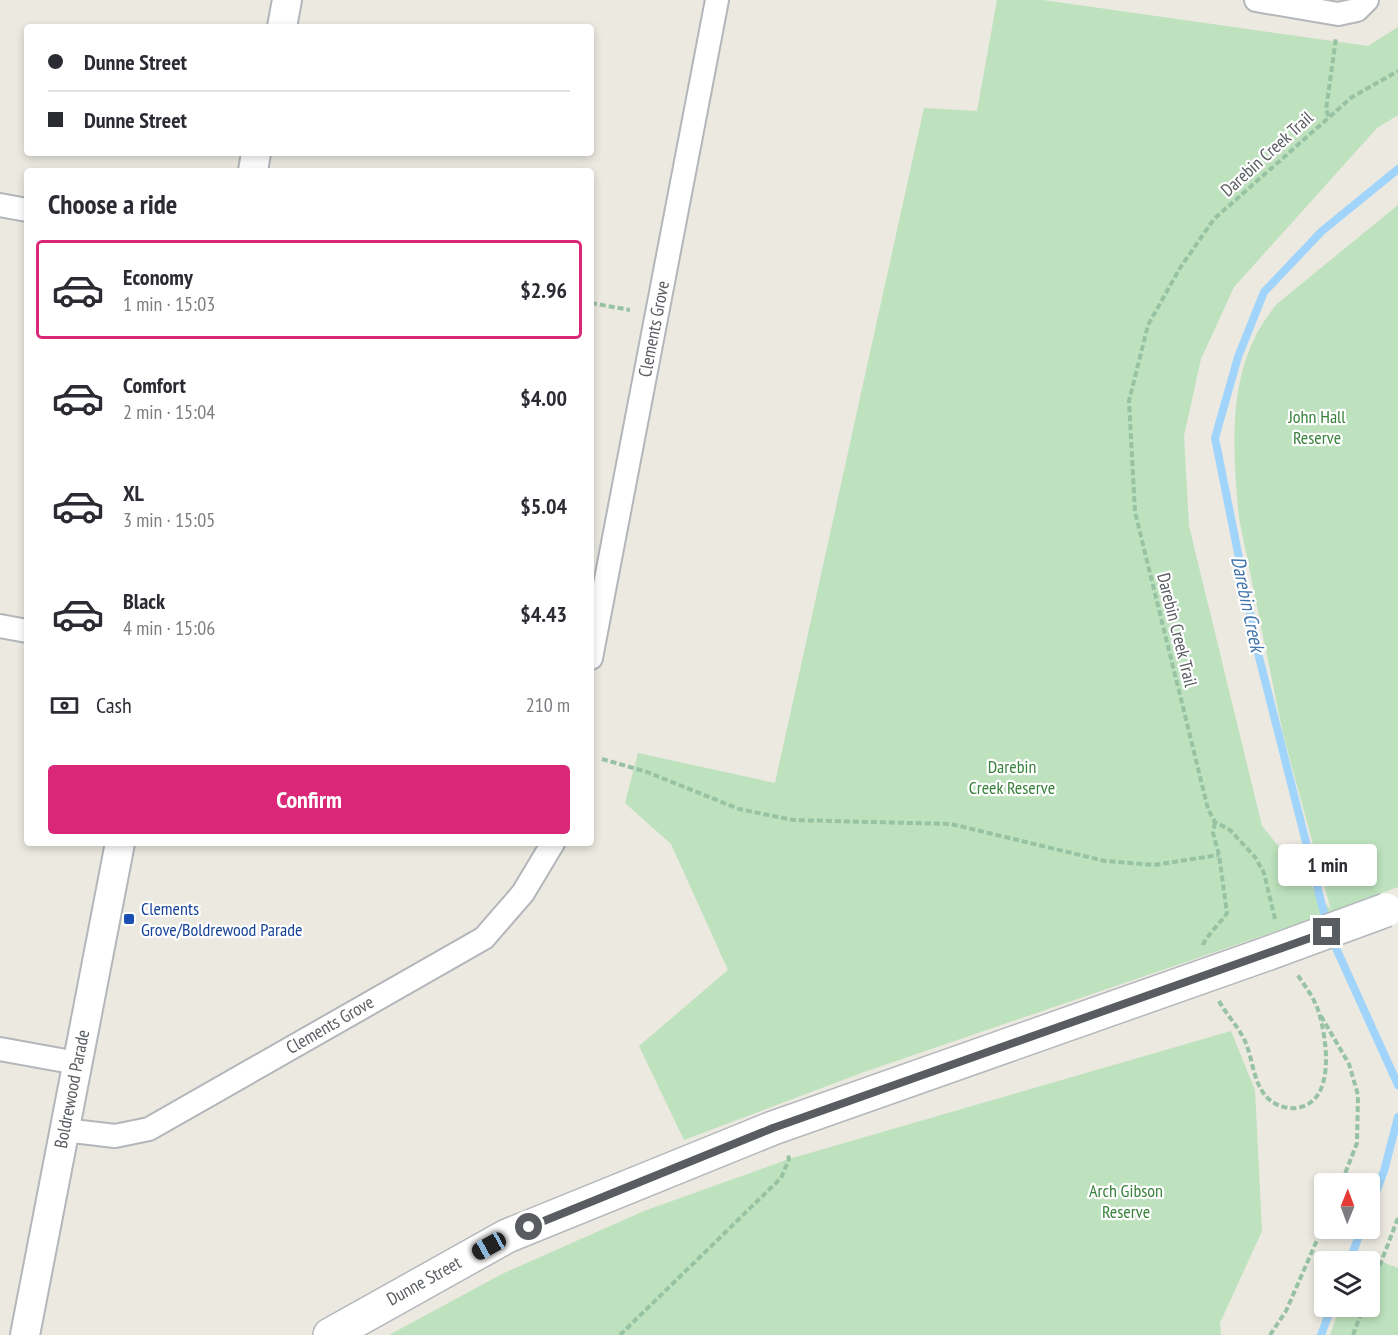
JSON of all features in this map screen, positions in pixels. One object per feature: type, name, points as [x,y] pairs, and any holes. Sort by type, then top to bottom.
[{"type":"main road","name":"Dunne Street","points":[[330,1335],[507,1236],[773,1128],[1213,986],[1280,949],[1392,908]]},
{"type":"street","points":[[283,24],[287,0]]},
{"type":"street","name":"Clements Grove","points":[[594,642],[717,0]]},
{"type":"street","points":[[1256,0],[1338,14],[1357,10],[1367,0]]},
{"type":"street","points":[[0,205],[24,209]]},
{"type":"street","points":[[0,626],[24,630]]},
{"type":"street","name":"Boldrewood Parade","points":[[25,1335],[119,846]]},
{"type":"street","name":"Clements Grove","points":[[64,1130],[115,1136],[149,1129],[484,938],[523,893],[551,846]]},
{"type":"street","points":[[0,1049],[77,1063]]},
{"type":"path","points":[[1329,116],[1326,110],[1338,14]]},
{"type":"path","name":"Darebin Creek Trail","points":[[1213,986],[1202,953],[1204,940],[1227,914],[1214,833],[1215,822],[1208,809],[1135,512],[1129,401],[1148,325],[1180,268],[1214,219],[1352,97],[1398,71]]},
{"type":"path","points":[[594,304],[630,310]]},
{"type":"path","points":[[602,759],[647,772],[739,809],[793,820],[951,824],[1105,861],[1154,865],[1219,855]]},
{"type":"path","points":[[1215,822],[1230,830],[1255,857],[1264,873],[1280,949],[1308,989],[1349,1064],[1358,1095],[1357,1143],[1345,1173]]},
{"type":"path","points":[[1213,986],[1224,1012],[1244,1039],[1261,1091],[1271,1101],[1284,1108],[1298,1108],[1312,1103],[1321,1090],[1326,1075],[1324,1035],[1319,1012]]},
{"type":"path","points":[[620,1335],[781,1179],[789,1159],[783,1141],[773,1128]]},
{"type":"path","points":[[1380,1265],[1398,1218]]},
{"type":"path","points":[[1270,1335],[1286,1311],[1317,1239]]},
{"type":"path","points":[[1353,1335],[1360,1317]]},
{"type":"green space","name":"Darebin Creek Reserve","points":[[997,0],[1043,0],[1368,46],[1398,27],[1398,115],[1377,128],[1234,287],[1201,359],[1184,436],[1189,526],[1262,826],[1331,910],[1283,734],[1239,518],[1235,462],[1236,405],[1249,351],[1261,326],[1278,303],[1398,205],[1398,887],[1332,912],[864,1072],[684,1140],[639,1046],[728,970],[671,844],[625,803],[638,753],[775,783],[924,108],[977,111]]},
{"type":"green space","name":"Arch Gibson Reserve","points":[[1231,1031],[1255,1090],[1262,1231],[1220,1323],[1221,1335],[389,1335],[502,1274],[644,1211],[789,1159]]},
{"type":"green space","points":[[1380,1261],[1398,1268],[1398,1335],[1330,1335],[1336,1317],[1380,1317]]},
{"type":"waterway","name":"Darebin Creek","points":[[1327,925],[1258,653],[1215,438],[1238,357],[1264,292],[1322,231],[1398,169]]},
{"type":"waterway","name":"Darebin Creek","points":[[1331,937],[1398,1085]]},
{"type":"waterway","name":"Darebin Creek","points":[[1380,1182],[1398,1117]]},
{"type":"waterway","name":"Darebin Creek","points":[[1353,1251],[1358,1239]]},
{"type":"waterway","name":"Darebin Creek","points":[[1321,1335],[1328,1317]]},
{"type":"place","name":"Clements Grove/Boldrewood Parade","points":[[129,919]]},
{"type":"route","points":[[529,1227],[773,1128],[1327,932]]},
{"type":"park label","name":"John Hall Reserve","points":[[1317,427]]}]
